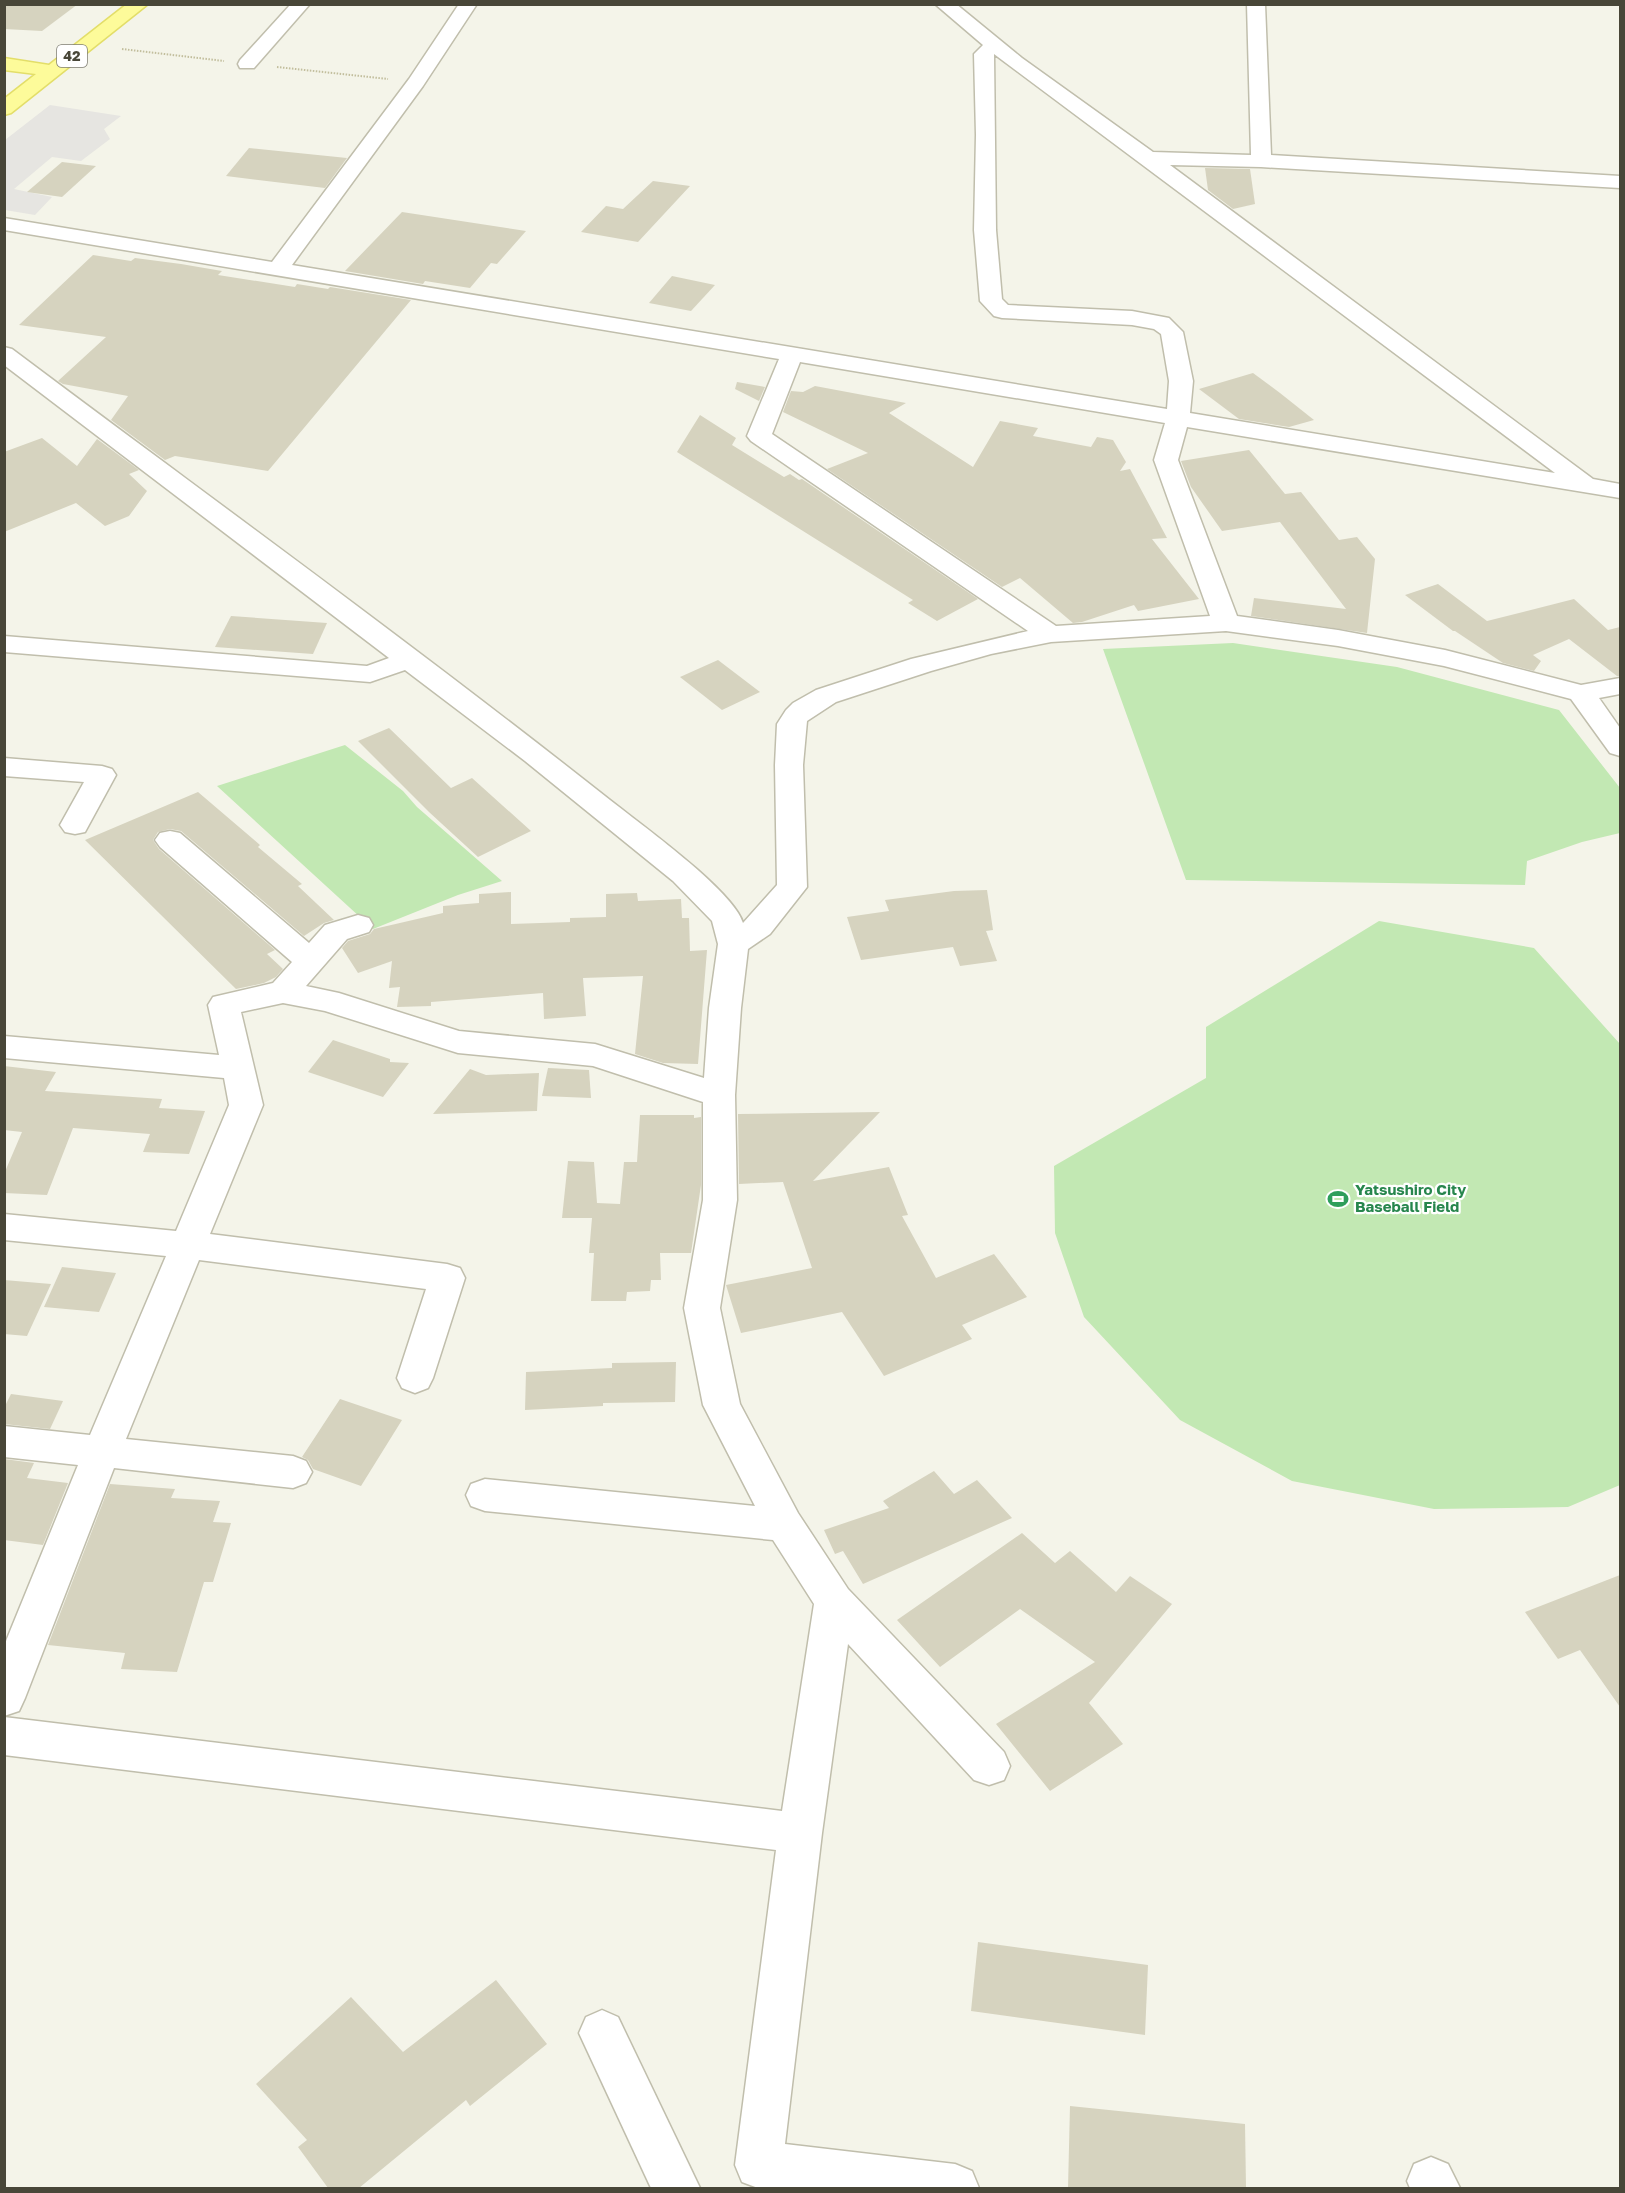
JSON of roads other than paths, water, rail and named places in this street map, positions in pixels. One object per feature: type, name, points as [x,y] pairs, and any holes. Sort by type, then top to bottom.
[{"type":"main road","name":"42","points":[[4,109],[139,4]]},
{"type":"main road","points":[[4,64],[52,70]]},
{"type":"street","points":[[247,64],[301,4]]},
{"type":"street","points":[[277,270],[416,82],[468,4]]},
{"type":"street","points":[[944,4],[994,45],[1620,510]]},
{"type":"street","points":[[1256,4],[1261,161]]},
{"type":"street","points":[[994,45],[983,54],[986,135],[985,230],[991,300],[1002,311],[1132,318],[1161,323],[1172,332],[1181,381],[1178,418],[1166,460],[1226,623]]},
{"type":"street","points":[[1148,158],[1261,161],[1620,182]]},
{"type":"street","points":[[4,224],[1620,491]]},
{"type":"street","points":[[4,354],[410,659],[684,874],[726,918],[734,944],[725,1008],[718,1095],[720,1200],[702,1308],[722,1405],[784,1524],[834,1601],[989,1766]]},
{"type":"street","points":[[792,354],[759,436],[1051,634]]},
{"type":"street","points":[[734,944],[759,927],[792,887],[789,765],[791,724],[802,709],[826,696],[921,665],[988,647],[1051,634],[1226,623],[1338,638],[1445,658],[1581,693],[1620,686]]},
{"type":"street","points":[[4,644],[370,674],[410,659]]},
{"type":"street","points":[[1581,693],[1620,747]]},
{"type":"street","points":[[4,767],[102,776],[75,825]]},
{"type":"street","points":[[170,840],[310,961]]},
{"type":"street","points":[[283,992],[336,932],[358,925]]},
{"type":"street","points":[[4,1698],[102,1452],[246,1105],[224,1005],[283,992],[328,1000],[458,1042],[595,1055],[718,1095]]},
{"type":"street","points":[[4,1047],[238,1068]]},
{"type":"street","points":[[4,1227],[188,1245],[447,1278],[415,1378]]},
{"type":"street","points":[[4,1441],[293,1472]]},
{"type":"street","points":[[485,1495],[784,1524]]},
{"type":"street","points":[[834,1601],[800,1833],[759,2165],[955,2188]]},
{"type":"street","points":[[4,1736],[800,1833]]},
{"type":"street","points":[[602,2033],[676,2188]]},
{"type":"place","name":"Yatsushiro City Baseball Field","points":[[1338,1199]]}]
